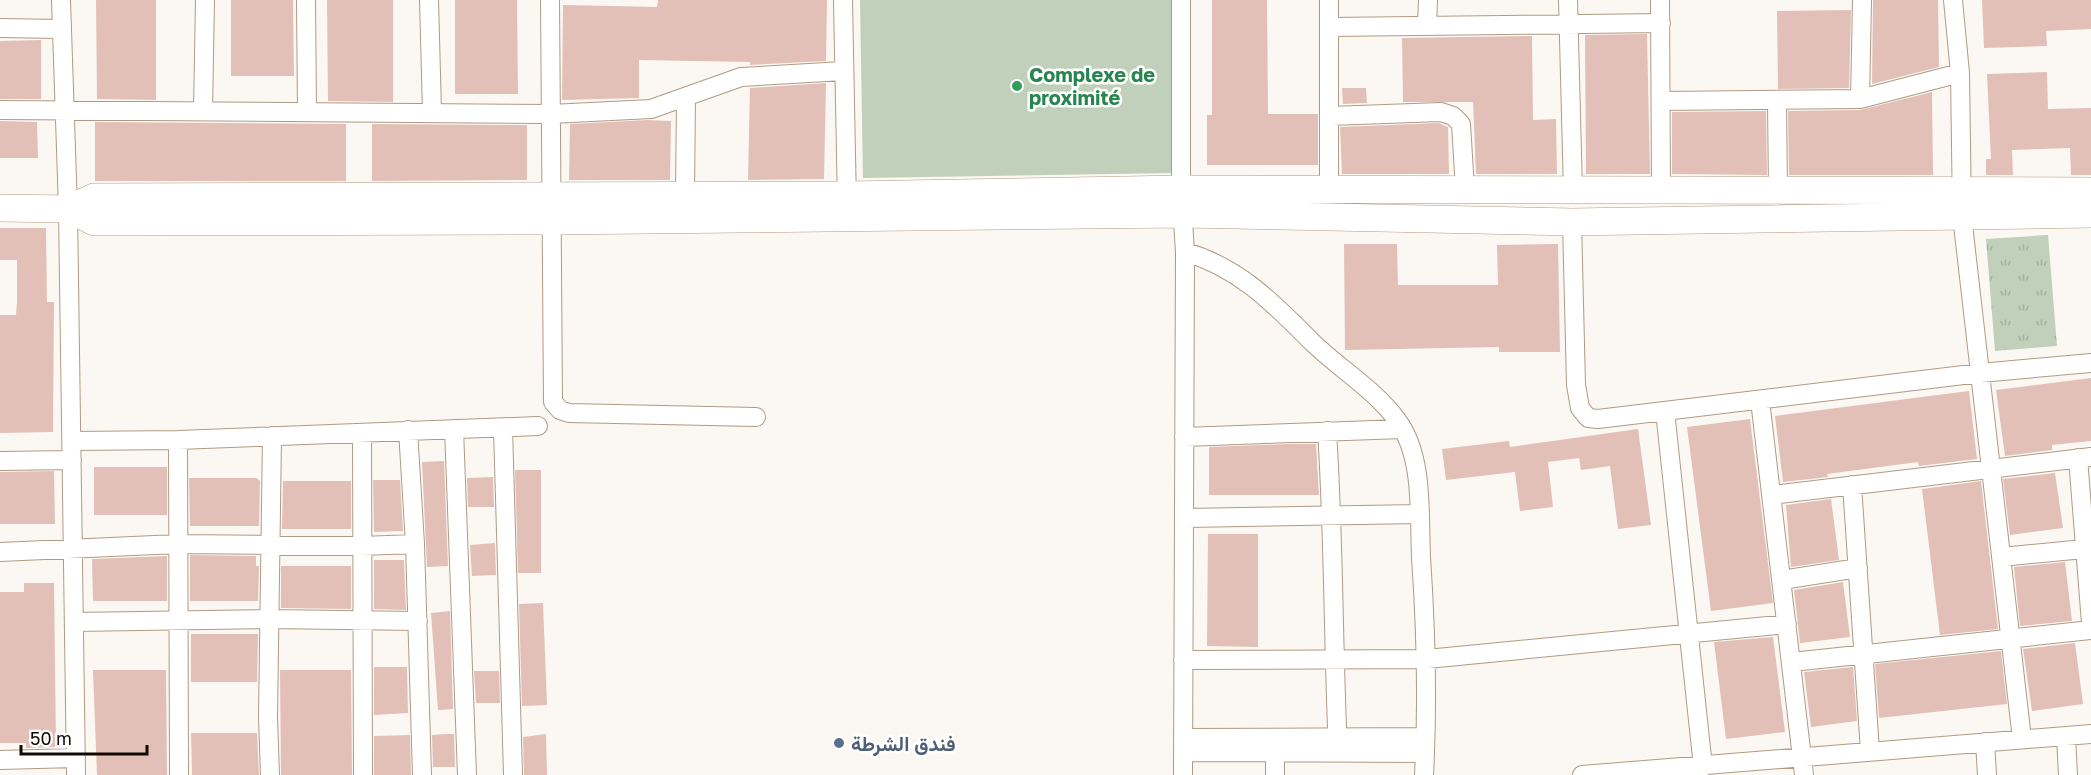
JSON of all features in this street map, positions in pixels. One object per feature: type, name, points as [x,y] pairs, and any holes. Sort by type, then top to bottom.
[{"type":"street","points":[[0,760],[76,766],[68,209],[61,0]]},
{"type":"street","points":[[203,111],[206,0]]},
{"type":"street","points":[[306,0],[307,111]]},
{"type":"street","points":[[429,0],[432,112]]},
{"type":"street","points":[[550,0],[551,393],[557,407],[569,413],[756,417]]},
{"type":"street","points":[[843,0],[847,207]]},
{"type":"street","points":[[1181,0],[1182,201],[1185,252],[1183,775]]},
{"type":"street","points":[[1329,0],[1329,190]]},
{"type":"street","points":[[1427,25],[1428,0]]},
{"type":"street","points":[[1568,0],[1574,191]]},
{"type":"street","points":[[1660,0],[1661,191]]},
{"type":"street","points":[[1860,99],[1862,0]]},
{"type":"street","points":[[1953,0],[1960,73],[1962,204],[2022,739]]},
{"type":"street","points":[[1329,27],[1661,23]]},
{"type":"street","points":[[0,28],[61,29]]},
{"type":"street","points":[[0,110],[550,114],[651,109],[741,77],[843,71]]},
{"type":"street","points":[[1661,101],[1777,102],[1860,99],[1960,73]]},
{"type":"street","points":[[686,97],[686,194]]},
{"type":"street","points":[[1777,102],[1778,191]]},
{"type":"street","points":[[1330,116],[1441,112],[1451,114],[1461,124],[1465,189]]},
{"type":"street","points":[[0,208],[68,209],[94,197],[551,209],[847,207],[1182,201],[1329,190],[1465,189],[1778,191],[2091,214]]},
{"type":"street","points":[[1182,201],[1572,222],[1962,204],[2091,191]]},
{"type":"street","points":[[551,209],[686,194],[847,207]]},
{"type":"street","points":[[1572,222],[1574,353],[1580,408],[1588,418],[1598,419],[1980,373],[2091,363]]},
{"type":"street","points":[[1185,252],[1232,271],[1256,286],[1318,348],[1373,394],[1397,420],[1402,429],[1413,458],[1419,514],[1427,659],[1424,775]]},
{"type":"street","points":[[1760,400],[1803,766]]},
{"type":"street","points":[[1665,411],[1703,766]]},
{"type":"street","points":[[72,441],[178,440],[538,426]]},
{"type":"street","points":[[503,428],[513,775]]},
{"type":"street","points":[[454,429],[467,775]]},
{"type":"street","points":[[1185,437],[1402,429]]},
{"type":"street","points":[[408,430],[415,544],[422,775]]},
{"type":"street","points":[[1327,431],[1332,514],[1333,660],[1338,744]]},
{"type":"street","points":[[362,433],[363,775]]},
{"type":"street","points":[[270,775],[269,619],[272,436]]},
{"type":"street","points":[[178,440],[179,775]]},
{"type":"street","points":[[1772,495],[2085,458],[2084,549],[2091,623]]},
{"type":"street","points":[[0,461],[72,460]]},
{"type":"street","points":[[1852,485],[1870,752]]},
{"type":"street","points":[[1184,518],[1419,514]]},
{"type":"street","points":[[0,552],[177,544],[361,546],[415,544]]},
{"type":"street","points":[[2001,557],[2084,549]]},
{"type":"street","points":[[1782,580],[1858,568]]},
{"type":"street","points":[[74,622],[269,619],[418,621]]},
{"type":"street","points":[[1184,660],[1427,659],[1787,624]]},
{"type":"street","points":[[1791,662],[2091,630]]},
{"type":"street","points":[[1582,775],[1703,766],[1723,770],[1803,766],[1870,752],[2091,734]]},
{"type":"street","points":[[2066,736],[2068,775]]},
{"type":"street","points":[[1985,742],[1987,775]]},
{"type":"street","points":[[1183,745],[1275,751],[1338,744]]},
{"type":"street","points":[[1183,745],[1425,745]]},
{"type":"street","points":[[1275,751],[1275,775]]},
{"type":"green space","name":"Complexe de proximité","points":[[860,0],[1171,0],[1175,173],[863,178]]},
{"type":"green space","points":[[2048,235],[2057,346],[1995,351],[1986,239]]},
{"type":"building","points":[[96,0],[156,0],[156,100],[97,99]]},
{"type":"building","points":[[231,0],[293,0],[294,76],[231,76]]},
{"type":"building","points":[[327,0],[393,0],[393,102],[328,101]]},
{"type":"building","points":[[455,0],[517,0],[518,94],[455,94]]},
{"type":"building","points":[[658,0],[827,0],[826,61],[750,65],[750,62],[639,60],[639,98],[562,100],[563,5],[657,7]]},
{"type":"building","points":[[1212,0],[1267,0],[1268,114],[1318,114],[1318,165],[1207,165],[1207,115],[1212,115]]},
{"type":"building","points":[[1873,0],[1938,0],[1939,67],[1872,84]]},
{"type":"building","points":[[1982,0],[2091,0],[2091,29],[2046,31],[2047,46],[1984,48]]},
{"type":"building","points":[[1851,10],[1849,88],[1778,89],[1777,11]]},
{"type":"building","points":[[1647,34],[1650,174],[1586,174],[1585,35]]},
{"type":"building","points":[[1532,36],[1533,120],[1556,119],[1557,174],[1476,174],[1473,102],[1403,102],[1402,38]]},
{"type":"building","points":[[41,40],[41,99],[0,99],[0,41]]},
{"type":"building","points":[[2047,72],[2048,109],[2091,108],[2091,175],[2071,175],[2070,148],[2012,150],[2013,175],[1986,175],[1986,159],[1991,159],[1987,74]]},
{"type":"building","points":[[826,83],[824,179],[748,180],[750,88]]},
{"type":"building","points":[[1342,88],[1366,88],[1367,103],[1343,104]]},
{"type":"building","points":[[1932,92],[1933,175],[1789,175],[1788,111],[1860,110]]},
{"type":"building","points":[[1766,111],[1767,175],[1672,174],[1672,112]]},
{"type":"building","points":[[0,121],[37,122],[38,158],[0,158]]},
{"type":"building","points":[[671,121],[670,180],[569,180],[570,124]]},
{"type":"building","points":[[95,122],[346,124],[346,181],[95,181]]},
{"type":"building","points":[[1439,123],[1448,127],[1449,174],[1342,174],[1340,127]]},
{"type":"building","points":[[372,124],[527,125],[527,180],[372,181]]},
{"type":"building","points":[[0,228],[46,228],[47,302],[54,302],[53,432],[0,433],[0,315],[16,315],[17,260],[0,260]]},
{"type":"building","points":[[1344,244],[1397,244],[1398,285],[1498,285],[1497,245],[1558,244],[1560,352],[1499,352],[1499,347],[1345,350]]},
{"type":"building","points":[[2091,378],[2091,441],[2052,445],[2052,450],[2005,456],[1996,390]]},
{"type":"building","points":[[1969,391],[1977,459],[1919,466],[1918,462],[1783,482],[1775,416]]},
{"type":"building","points":[[1750,419],[1773,603],[1711,611],[1687,427]]},
{"type":"building","points":[[1638,429],[1651,525],[1618,529],[1610,466],[1581,470],[1579,458],[1548,462],[1553,507],[1520,511],[1515,472],[1446,480],[1442,449],[1509,441],[1510,447]]},
{"type":"building","points":[[1316,444],[1319,495],[1209,495],[1209,447]]},
{"type":"building","points":[[444,461],[448,566],[427,567],[422,462]]},
{"type":"building","points":[[94,467],[167,467],[167,515],[94,515]]},
{"type":"building","points":[[515,470],[541,470],[541,573],[518,573]]},
{"type":"building","points":[[54,471],[55,524],[0,524],[0,472]]},
{"type":"building","points":[[2055,473],[2063,528],[2010,535],[2003,479]]},
{"type":"building","points":[[493,477],[494,507],[468,507],[467,478]]},
{"type":"building","points":[[189,478],[257,478],[260,481],[259,526],[190,526]]},
{"type":"building","points":[[373,480],[400,480],[403,531],[374,532]]},
{"type":"building","points":[[283,481],[351,481],[351,529],[282,529]]},
{"type":"building","points":[[1981,481],[1998,629],[1940,635],[1922,489]]},
{"type":"building","points":[[1831,499],[1839,560],[1791,567],[1786,505]]},
{"type":"building","points":[[1208,534],[1258,534],[1258,647],[1207,646]]},
{"type":"building","points":[[495,543],[496,575],[472,576],[470,545]]},
{"type":"building","points":[[190,555],[256,556],[256,566],[259,566],[258,601],[190,601]]},
{"type":"building","points":[[167,556],[167,601],[93,601],[92,559]]},
{"type":"building","points":[[374,560],[404,560],[406,610],[374,609]]},
{"type":"building","points":[[2065,562],[2072,621],[2020,626],[2014,567]]},
{"type":"building","points":[[281,566],[351,566],[351,609],[281,608]]},
{"type":"building","points":[[1843,582],[1850,637],[1800,643],[1794,590]]},
{"type":"building","points":[[24,583],[54,583],[56,747],[26,748],[26,743],[0,743],[0,592],[24,592]]},
{"type":"building","points":[[543,603],[547,705],[522,706],[519,604]]},
{"type":"building","points":[[450,611],[453,709],[438,710],[431,613]]},
{"type":"building","points":[[191,634],[258,634],[257,682],[191,682]]},
{"type":"building","points":[[1773,637],[1785,732],[1726,739],[1714,642]]},
{"type":"building","points":[[2075,643],[2083,704],[2032,711],[2023,649]]},
{"type":"building","points":[[2001,651],[2007,704],[1879,718],[1875,664]]},
{"type":"building","points":[[374,667],[407,667],[408,713],[374,715]]},
{"type":"building","points":[[1853,667],[1857,721],[1811,727],[1804,672]]},
{"type":"building","points":[[93,670],[166,670],[167,775],[97,775]]},
{"type":"building","points":[[280,670],[351,670],[352,775],[281,775]]},
{"type":"building","points":[[474,671],[499,671],[500,703],[476,703]]},
{"type":"building","points":[[191,733],[257,733],[259,775],[192,775]]},
{"type":"building","points":[[454,734],[455,767],[433,767],[432,735]]},
{"type":"building","points":[[546,734],[547,775],[524,775],[523,737]]},
{"type":"building","points":[[410,735],[411,775],[374,775],[374,736]]},
{"type":"place","name":"Complexe de proximité","points":[[1017,86]]},
{"type":"place","name":"فندق الشرطة","points":[[839,743]]}]
